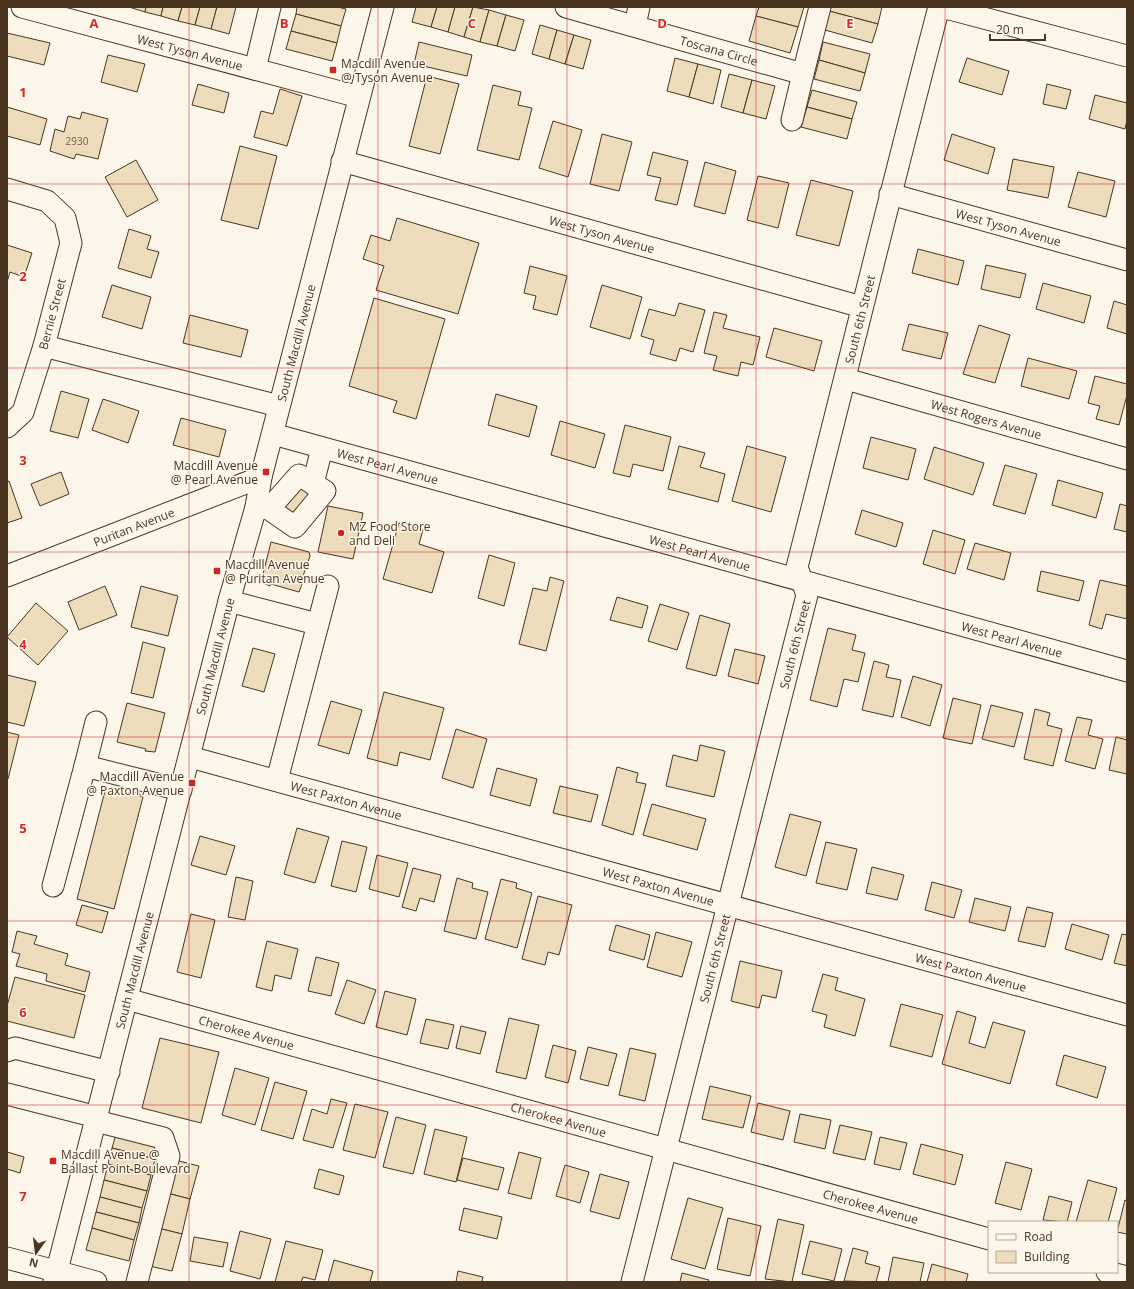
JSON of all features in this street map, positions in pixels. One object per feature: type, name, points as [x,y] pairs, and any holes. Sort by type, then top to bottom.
[{"type":"street","name":"West Tyson Avenue","points":[[22,7],[85,15],[255,69],[359,98]]},
{"type":"street","points":[[255,69],[270,7]]},
{"type":"street","name":"South Macdill Avenue","points":[[55,1277],[230,601],[262,508],[261,477],[383,7]]},
{"type":"street","name":"Toscana Circle","points":[[566,7],[637,16],[803,74]]},
{"type":"street","points":[[792,120],[820,7]]},
{"type":"street","name":"South 6th Street","points":[[632,1282],[667,1150],[807,595],[797,567],[846,379],[890,194],[939,7]]},
{"type":"street","points":[[942,7],[1127,56]]},
{"type":"street","name":"West Tyson Avenue","points":[[342,161],[862,307]]},
{"type":"street","name":"Bernie Street","points":[[7,190],[47,201],[65,218],[71,244],[44,346],[23,412],[7,428]]},
{"type":"street","name":"West Tyson Avenue","points":[[890,194],[1127,260]]},
{"type":"street","points":[[44,346],[280,406]]},
{"type":"street","name":"West Rogers Avenue","points":[[846,379],[1127,459]]},
{"type":"street","name":"West Pearl Avenue","points":[[273,434],[1127,671]]},
{"type":"street","points":[[313,484],[322,448]]},
{"type":"street","points":[[299,475],[326,491],[295,527],[262,508],[299,475]]},
{"type":"street","name":"Puritan Avenue","points":[[7,576],[261,477]]},
{"type":"street","points":[[277,780],[328,586]]},
{"type":"street","points":[[230,601],[318,624]]},
{"type":"street","points":[[53,886],[96,722]]},
{"type":"street","name":"West Paxton Avenue","points":[[190,757],[729,904],[1127,1015]]},
{"type":"street","points":[[85,766],[181,790]]},
{"type":"street","name":"Cherokee Avenue","points":[[128,999],[988,1239]]},
{"type":"street","points":[[7,1051],[15,1048],[108,1072]]},
{"type":"street","points":[[7,1094],[163,1138],[169,1156],[137,1282]]},
{"type":"street","points":[[7,1258],[55,1277],[96,1282]]},
{"type":"street","points":[[1110,1273],[1127,1278]]},
{"type":"building","points":[[129,7],[146,7],[145,12]]},
{"type":"building","points":[[146,7],[163,7],[161,16],[145,12]]},
{"type":"building","points":[[163,7],[182,7],[178,21],[161,16]]},
{"type":"building","points":[[182,7],[200,7],[195,25],[178,21]]},
{"type":"building","points":[[200,7],[217,7],[211,29],[195,25]]},
{"type":"building","points":[[217,7],[236,7],[229,34],[211,29]]},
{"type":"building","points":[[297,7],[338,7],[346,9],[341,26],[296,14]]},
{"type":"building","points":[[416,7],[437,7],[431,27],[412,22]]},
{"type":"building","points":[[437,7],[455,7],[448,32],[431,27]]},
{"type":"building","points":[[455,7],[473,7],[464,37],[448,32]]},
{"type":"building","points":[[473,7],[489,10],[480,42],[464,37]]},
{"type":"building","points":[[759,7],[804,7],[798,27],[756,16]]},
{"type":"building","points":[[831,7],[882,7],[878,24],[829,11]]},
{"type":"building","points":[[489,10],[506,15],[497,46],[480,42]]},
{"type":"building","points":[[829,11],[878,24],[872,43],[825,30]]},
{"type":"building","points":[[296,14],[341,26],[337,43],[291,31]]},
{"type":"building","points":[[506,15],[524,20],[515,51],[497,46]]},
{"type":"building","points":[[756,16],[798,27],[790,53],[749,41]]},
{"type":"building","points":[[540,25],[557,30],[549,59],[532,54]]},
{"type":"building","points":[[557,30],[574,35],[565,64],[549,59]]},
{"type":"building","points":[[291,31],[337,43],[332,61],[286,49]]},
{"type":"building","points":[[7,33],[50,43],[44,65],[7,56]]},
{"type":"building","points":[[574,35],[591,40],[583,69],[565,64]]},
{"type":"building","points":[[419,42],[472,55],[467,76],[414,64]]},
{"type":"building","points":[[823,42],[870,54],[865,73],[819,60]]},
{"type":"building","points":[[108,55],[145,64],[137,92],[101,82]]},
{"type":"building","points":[[675,58],[698,64],[689,97],[667,91]]},
{"type":"building","points":[[967,58],[1009,71],[1002,95],[959,82]]},
{"type":"building","points":[[819,60],[865,73],[860,91],[814,79]]},
{"type":"building","points":[[698,64],[721,70],[713,104],[689,97]]},
{"type":"building","points":[[729,74],[752,80],[743,113],[721,107]]},
{"type":"building","points":[[427,76],[459,84],[440,154],[409,146]]},
{"type":"building","points":[[752,80],[775,86],[766,119],[743,113]]},
{"type":"building","points":[[198,84],[229,93],[224,113],[192,105]]},
{"type":"building","points":[[1047,84],[1071,90],[1066,109],[1043,104]]},
{"type":"building","points":[[493,85],[521,92],[518,105],[532,108],[519,160],[477,150]]},
{"type":"building","points":[[280,89],[302,96],[287,146],[254,137],[261,111],[273,114]]},
{"type":"building","points":[[812,90],[857,102],[852,119],[807,107]]},
{"type":"building","points":[[1095,95],[1127,103],[1127,120],[1125,129],[1089,119]]},
{"type":"building","points":[[7,107],[47,119],[40,145],[7,136]]},
{"type":"building","points":[[807,107],[852,119],[847,139],[801,127]]},
{"type":"building","points":[[82,112],[108,119],[98,159],[76,154],[74,159],[50,151],[55,129],[64,132],[68,116],[80,119]]},
{"type":"building","points":[[553,121],[582,130],[568,177],[539,168]]},
{"type":"building","points":[[602,134],[632,142],[619,191],[590,184]]},
{"type":"building","points":[[952,134],[995,148],[988,174],[944,160]]},
{"type":"building","points":[[240,146],[277,156],[258,229],[221,220]]},
{"type":"building","points":[[653,152],[688,161],[677,205],[655,200],[661,178],[647,175]]},
{"type":"building","points":[[1013,159],[1054,167],[1048,198],[1007,190]]},
{"type":"building","points":[[136,160],[158,200],[127,217],[105,177]]},
{"type":"building","points":[[705,162],[736,171],[725,214],[694,206]]},
{"type":"building","points":[[1078,172],[1115,181],[1106,217],[1068,207]]},
{"type":"building","points":[[758,176],[789,183],[778,228],[747,220]]},
{"type":"building","points":[[811,180],[853,191],[839,246],[796,235]]},
{"type":"building","points":[[397,218],[479,243],[458,314],[376,290],[384,266],[363,259],[371,235],[390,241]]},
{"type":"building","points":[[129,229],[151,236],[147,249],[159,252],[151,278],[118,268]]},
{"type":"building","points":[[7,245],[32,253],[24,277],[10,272],[7,282]]},
{"type":"building","points":[[918,249],[964,261],[958,285],[912,273]]},
{"type":"building","points":[[986,265],[1026,274],[1020,298],[981,289]]},
{"type":"building","points":[[530,266],[567,276],[557,315],[533,309],[536,296],[524,293]]},
{"type":"building","points":[[1043,283],[1091,296],[1084,323],[1036,309]]},
{"type":"building","points":[[112,285],[151,297],[142,329],[102,317]]},
{"type":"building","points":[[602,285],[642,297],[630,339],[590,327]]},
{"type":"building","points":[[374,298],[445,319],[416,419],[393,412],[397,401],[349,386]]},
{"type":"building","points":[[1114,301],[1127,305],[1127,334],[1107,328]]},
{"type":"building","points":[[679,303],[705,310],[693,352],[680,348],[676,361],[650,354],[654,340],[641,336],[649,309],[675,316]]},
{"type":"building","points":[[714,312],[727,315],[723,328],[760,337],[753,365],[741,362],[738,376],[713,370],[717,356],[704,353]]},
{"type":"building","points":[[190,315],[248,330],[241,357],[183,343]]},
{"type":"building","points":[[909,324],[948,333],[941,359],[902,350]]},
{"type":"building","points":[[979,325],[1010,335],[995,383],[963,374]]},
{"type":"building","points":[[774,328],[822,341],[814,371],[766,357]]},
{"type":"building","points":[[1028,358],[1077,371],[1069,399],[1021,386]]},
{"type":"building","points":[[1095,376],[1127,384],[1127,395],[1119,425],[1096,419],[1100,406],[1088,403]]},
{"type":"building","points":[[61,391],[89,399],[78,438],[50,431]]},
{"type":"building","points":[[496,394],[537,406],[529,437],[488,425]]},
{"type":"building","points":[[103,399],[139,411],[128,443],[92,430]]},
{"type":"building","points":[[181,418],[226,430],[219,457],[173,445]]},
{"type":"building","points":[[560,421],[605,434],[595,468],[551,455]]},
{"type":"building","points":[[625,425],[671,437],[663,471],[633,464],[630,477],[613,473]]},
{"type":"building","points":[[871,437],[916,449],[908,480],[863,468]]},
{"type":"building","points":[[679,446],[705,453],[700,467],[725,474],[718,502],[668,489]]},
{"type":"building","points":[[747,446],[786,457],[771,512],[732,501]]},
{"type":"building","points":[[934,447],[984,463],[973,495],[924,479]]},
{"type":"building","points":[[1005,465],[1037,474],[1025,514],[993,505]]},
{"type":"building","points":[[61,472],[69,494],[40,506],[31,484]]},
{"type":"building","points":[[1058,480],[1103,493],[1096,518],[1052,505]]},
{"type":"building","points":[[9,481],[22,518],[7,523],[7,482]]},
{"type":"building","points":[[302,481],[317,495],[296,517],[281,504]]},
{"type":"building","points":[[1120,504],[1127,506],[1127,532],[1114,529]]},
{"type":"building","name":"MZ Food Store and Deli","points":[[328,506],[363,513],[353,559],[318,552]]},
{"type":"building","points":[[862,510],[903,523],[896,547],[855,534]]},
{"type":"building","points":[[399,523],[423,530],[419,544],[444,552],[432,593],[383,579]]},
{"type":"building","points":[[933,530],[965,540],[955,574],[923,564]]},
{"type":"building","points":[[271,542],[309,552],[310,556],[299,592],[271,584],[270,586],[261,582]]},
{"type":"building","points":[[975,543],[1011,553],[1004,580],[967,569]]},
{"type":"building","points":[[489,555],[515,563],[504,606],[478,598]]},
{"type":"building","points":[[1041,571],[1084,581],[1079,601],[1037,591]]},
{"type":"building","points":[[550,577],[564,581],[546,651],[519,644],[533,588],[547,591]]},
{"type":"building","points":[[1100,580],[1127,586],[1127,619],[1106,614],[1102,629],[1089,625]]},
{"type":"building","points":[[105,586],[117,615],[79,630],[68,602]]},
{"type":"building","points":[[141,586],[178,596],[168,636],[131,627]]},
{"type":"building","points":[[617,597],[648,606],[642,628],[610,620]]},
{"type":"building","points":[[36,603],[68,631],[38,665],[7,637]]},
{"type":"building","points":[[660,604],[689,613],[677,650],[648,641]]},
{"type":"building","points":[[700,615],[730,624],[716,676],[686,668]]},
{"type":"building","points":[[828,628],[856,635],[852,650],[865,653],[858,682],[844,679],[837,707],[810,700]]},
{"type":"building","points":[[143,642],[165,648],[153,698],[131,693]]},
{"type":"building","points":[[253,648],[275,654],[264,692],[242,686]]},
{"type":"building","points":[[735,649],[765,656],[758,684],[728,676]]},
{"type":"building","points":[[874,661],[889,665],[886,677],[901,680],[893,717],[862,710]]},
{"type":"building","points":[[7,675],[36,682],[24,726],[7,722]]},
{"type":"building","points":[[913,676],[942,685],[930,726],[901,717]]},
{"type":"building","points":[[384,692],[444,708],[430,760],[400,752],[397,766],[367,758]]},
{"type":"building","points":[[953,698],[981,705],[972,744],[943,738]]},
{"type":"building","points":[[331,701],[362,710],[349,754],[318,745]]},
{"type":"building","points":[[127,703],[165,713],[155,752],[145,751],[146,749],[117,742]]},
{"type":"building","points":[[991,705],[1023,713],[1014,747],[982,739]]},
{"type":"building","points":[[1035,709],[1050,713],[1047,725],[1062,729],[1053,766],[1024,759]]},
{"type":"building","points":[[1077,717],[1092,720],[1088,735],[1103,739],[1095,769],[1065,761]]},
{"type":"building","points":[[456,729],[487,739],[473,788],[442,778]]},
{"type":"building","points":[[7,732],[19,735],[8,779],[7,779]]},
{"type":"building","points":[[1116,737],[1127,740],[1127,774],[1109,770]]},
{"type":"building","points":[[700,745],[725,751],[714,797],[666,786],[673,755],[697,761]]},
{"type":"building","points":[[617,767],[638,773],[636,782],[646,784],[633,835],[602,825]]},
{"type":"building","points":[[497,768],[537,779],[530,806],[490,795]]},
{"type":"building","points":[[560,786],[598,795],[591,822],[553,813]]},
{"type":"building","points":[[106,787],[134,794],[134,792],[143,797],[114,909],[77,899]]},
{"type":"building","points":[[652,804],[706,819],[697,850],[643,835]]},
{"type":"building","points":[[790,814],[821,822],[806,876],[775,867]]},
{"type":"building","points":[[297,828],[329,837],[315,883],[284,874]]},
{"type":"building","points":[[200,836],[235,846],[226,875],[191,865]]},
{"type":"building","points":[[342,841],[367,847],[356,892],[331,886]]},
{"type":"building","points":[[826,842],[857,849],[847,890],[816,883]]},
{"type":"building","points":[[377,855],[408,863],[399,897],[369,889]]},
{"type":"building","points":[[872,867],[904,875],[897,900],[866,893]]},
{"type":"building","points":[[413,868],[441,875],[434,902],[420,898],[416,911],[402,907]]},
{"type":"building","points":[[236,877],[253,881],[245,920],[228,917]]},
{"type":"building","points":[[457,878],[473,883],[472,888],[488,892],[476,939],[444,931]]},
{"type":"building","points":[[501,879],[517,883],[516,888],[532,893],[517,948],[485,939]]},
{"type":"building","points":[[932,882],[962,890],[954,918],[925,910]]},
{"type":"building","points":[[538,896],[572,905],[559,955],[548,952],[545,965],[522,959]]},
{"type":"building","points":[[975,898],[1011,907],[1005,931],[969,922]]},
{"type":"building","points":[[82,905],[108,912],[102,933],[76,925]]},
{"type":"building","points":[[1027,907],[1053,913],[1045,947],[1018,941]]},
{"type":"building","points":[[191,914],[215,920],[201,978],[177,972]]},
{"type":"building","points":[[1072,924],[1109,935],[1102,960],[1065,949]]},
{"type":"building","points":[[616,925],[650,935],[644,960],[609,950]]},
{"type":"building","points":[[17,931],[37,936],[34,944],[68,954],[65,965],[90,972],[85,992],[46,981],[47,974],[16,966],[20,954],[12,952]]},
{"type":"building","points":[[656,932],[692,942],[682,977],[647,967]]},
{"type":"building","points":[[1122,934],[1127,935],[1127,966],[1114,963]]},
{"type":"building","points":[[267,941],[298,949],[291,979],[275,975],[272,991],[256,987]]},
{"type":"building","points":[[316,957],[339,963],[331,996],[308,991]]},
{"type":"building","points":[[740,961],[782,971],[776,998],[762,995],[759,1008],[731,1001]]},
{"type":"building","points":[[823,974],[838,978],[835,990],[865,999],[855,1036],[824,1027],[827,1015],[812,1011]]},
{"type":"building","points":[[15,977],[85,995],[74,1038],[7,1021],[7,1006]]},
{"type":"building","points":[[347,980],[376,990],[364,1024],[335,1014]]},
{"type":"building","points":[[385,991],[416,999],[407,1035],[376,1027]]},
{"type":"building","points":[[901,1004],[943,1015],[932,1057],[890,1046]]},
{"type":"building","points":[[957,1011],[976,1017],[969,1043],[985,1048],[993,1022],[1025,1031],[1010,1084],[942,1064]]},
{"type":"building","points":[[509,1018],[539,1025],[526,1079],[496,1072]]},
{"type":"building","points":[[426,1019],[454,1025],[448,1049],[420,1043]]},
{"type":"building","points":[[461,1026],[486,1032],[480,1054],[456,1048]]},
{"type":"building","points":[[160,1038],[219,1052],[201,1123],[142,1108]]},
{"type":"building","points":[[553,1045],[576,1051],[568,1083],[545,1077]]},
{"type":"building","points":[[588,1047],[617,1054],[608,1086],[580,1079]]},
{"type":"building","points":[[630,1048],[656,1054],[645,1101],[619,1095]]},
{"type":"building","points":[[1064,1055],[1106,1067],[1097,1098],[1056,1085]]},
{"type":"building","points":[[235,1068],[269,1078],[255,1125],[222,1115]]},
{"type":"building","points":[[275,1082],[307,1091],[293,1139],[261,1130]]},
{"type":"building","points":[[710,1086],[751,1096],[743,1128],[702,1119]]},
{"type":"building","points":[[331,1099],[347,1103],[333,1148],[303,1140],[312,1109],[327,1114]]},
{"type":"building","points":[[758,1103],[790,1111],[783,1140],[751,1132]]},
{"type":"building","points":[[355,1104],[388,1112],[375,1158],[343,1150]]},
{"type":"building","points":[[800,1114],[831,1120],[825,1149],[794,1142]]},
{"type":"building","points":[[396,1117],[426,1125],[413,1174],[383,1167]]},
{"type":"building","points":[[840,1125],[872,1132],[865,1160],[833,1153]]},
{"type":"building","points":[[435,1129],[467,1137],[456,1182],[424,1174]]},
{"type":"building","points":[[117,1131],[159,1142],[155,1159],[112,1148]]},
{"type":"building","points":[[880,1137],[907,1143],[900,1170],[874,1164]]},
{"type":"building","points":[[921,1144],[963,1155],[955,1185],[913,1174]]},
{"type":"building","points":[[112,1148],[155,1159],[151,1175],[108,1164]]},
{"type":"building","points":[[7,1152],[24,1157],[20,1173],[7,1169]]},
{"type":"building","points":[[519,1152],[541,1158],[531,1199],[508,1193]]},
{"type":"building","points":[[463,1158],[504,1168],[498,1190],[457,1180]]},
{"type":"building","points":[[175,1160],[199,1166],[190,1199],[167,1193]]},
{"type":"building","points":[[1006,1162],[1032,1169],[1021,1210],[995,1203]]},
{"type":"building","points":[[108,1164],[151,1175],[147,1191],[104,1180]]},
{"type":"building","points":[[565,1165],[589,1172],[580,1203],[556,1196]]},
{"type":"building","points":[[319,1169],[344,1176],[339,1195],[314,1188]]},
{"type":"building","points":[[600,1174],[629,1182],[619,1219],[590,1211]]},
{"type":"building","points":[[104,1180],[147,1191],[142,1208],[100,1197]]},
{"type":"building","points":[[1088,1180],[1117,1188],[1108,1221],[1076,1221]]},
{"type":"building","points":[[167,1193],[190,1199],[182,1234],[158,1228]]},
{"type":"building","points":[[1049,1196],[1072,1202],[1067,1221],[1043,1220]]},
{"type":"building","points":[[100,1197],[142,1208],[139,1223],[96,1212]]},
{"type":"building","points":[[688,1198],[723,1208],[705,1269],[671,1259]]},
{"type":"building","points":[[1125,1200],[1127,1201],[1127,1234],[1118,1232]]},
{"type":"building","points":[[464,1208],[502,1217],[497,1239],[459,1230]]},
{"type":"building","points":[[96,1212],[139,1223],[134,1240],[92,1228]]},
{"type":"building","points":[[728,1218],[761,1226],[750,1276],[717,1269]]},
{"type":"building","points":[[778,1219],[804,1225],[792,1282],[765,1279]]},
{"type":"building","points":[[92,1228],[134,1240],[129,1261],[86,1250]]},
{"type":"building","points":[[158,1228],[182,1234],[172,1271],[149,1266]]},
{"type":"building","points":[[240,1231],[271,1239],[260,1279],[230,1271]]},
{"type":"building","points":[[194,1237],[228,1243],[223,1267],[190,1261]]},
{"type":"building","points":[[286,1241],[323,1250],[315,1280],[303,1277],[301,1282],[275,1282]]},
{"type":"building","points":[[810,1241],[842,1249],[834,1281],[802,1274]]},
{"type":"building","points":[[853,1248],[868,1252],[865,1263],[880,1267],[876,1282],[844,1281]]},
{"type":"building","points":[[893,1257],[924,1263],[920,1282],[888,1282]]},
{"type":"building","points":[[334,1260],[373,1271],[370,1282],[328,1282]]},
{"type":"building","points":[[932,1264],[968,1274],[966,1282],[927,1282]]},
{"type":"building","points":[[458,1271],[483,1277],[482,1282],[456,1282]]},
{"type":"building","points":[[682,1273],[709,1280],[708,1282],[680,1282]]},
{"type":"place","name":"Macdill Avenue @ Tyson Avenue","points":[[333,70]]},
{"type":"place","name":"Macdill Avenue @ Pearl Avenue","points":[[266,472]]},
{"type":"place","name":"MZ Food Store and Deli","points":[[341,533]]},
{"type":"place","name":"Macdill Avenue @ Puritan Avenue","points":[[217,571]]},
{"type":"place","name":"Macdill Avenue @ Paxton Avenue","points":[[192,783]]},
{"type":"place","name":"Macdill Avenue @ Ballast Point Boulevard","points":[[53,1161]]}]
